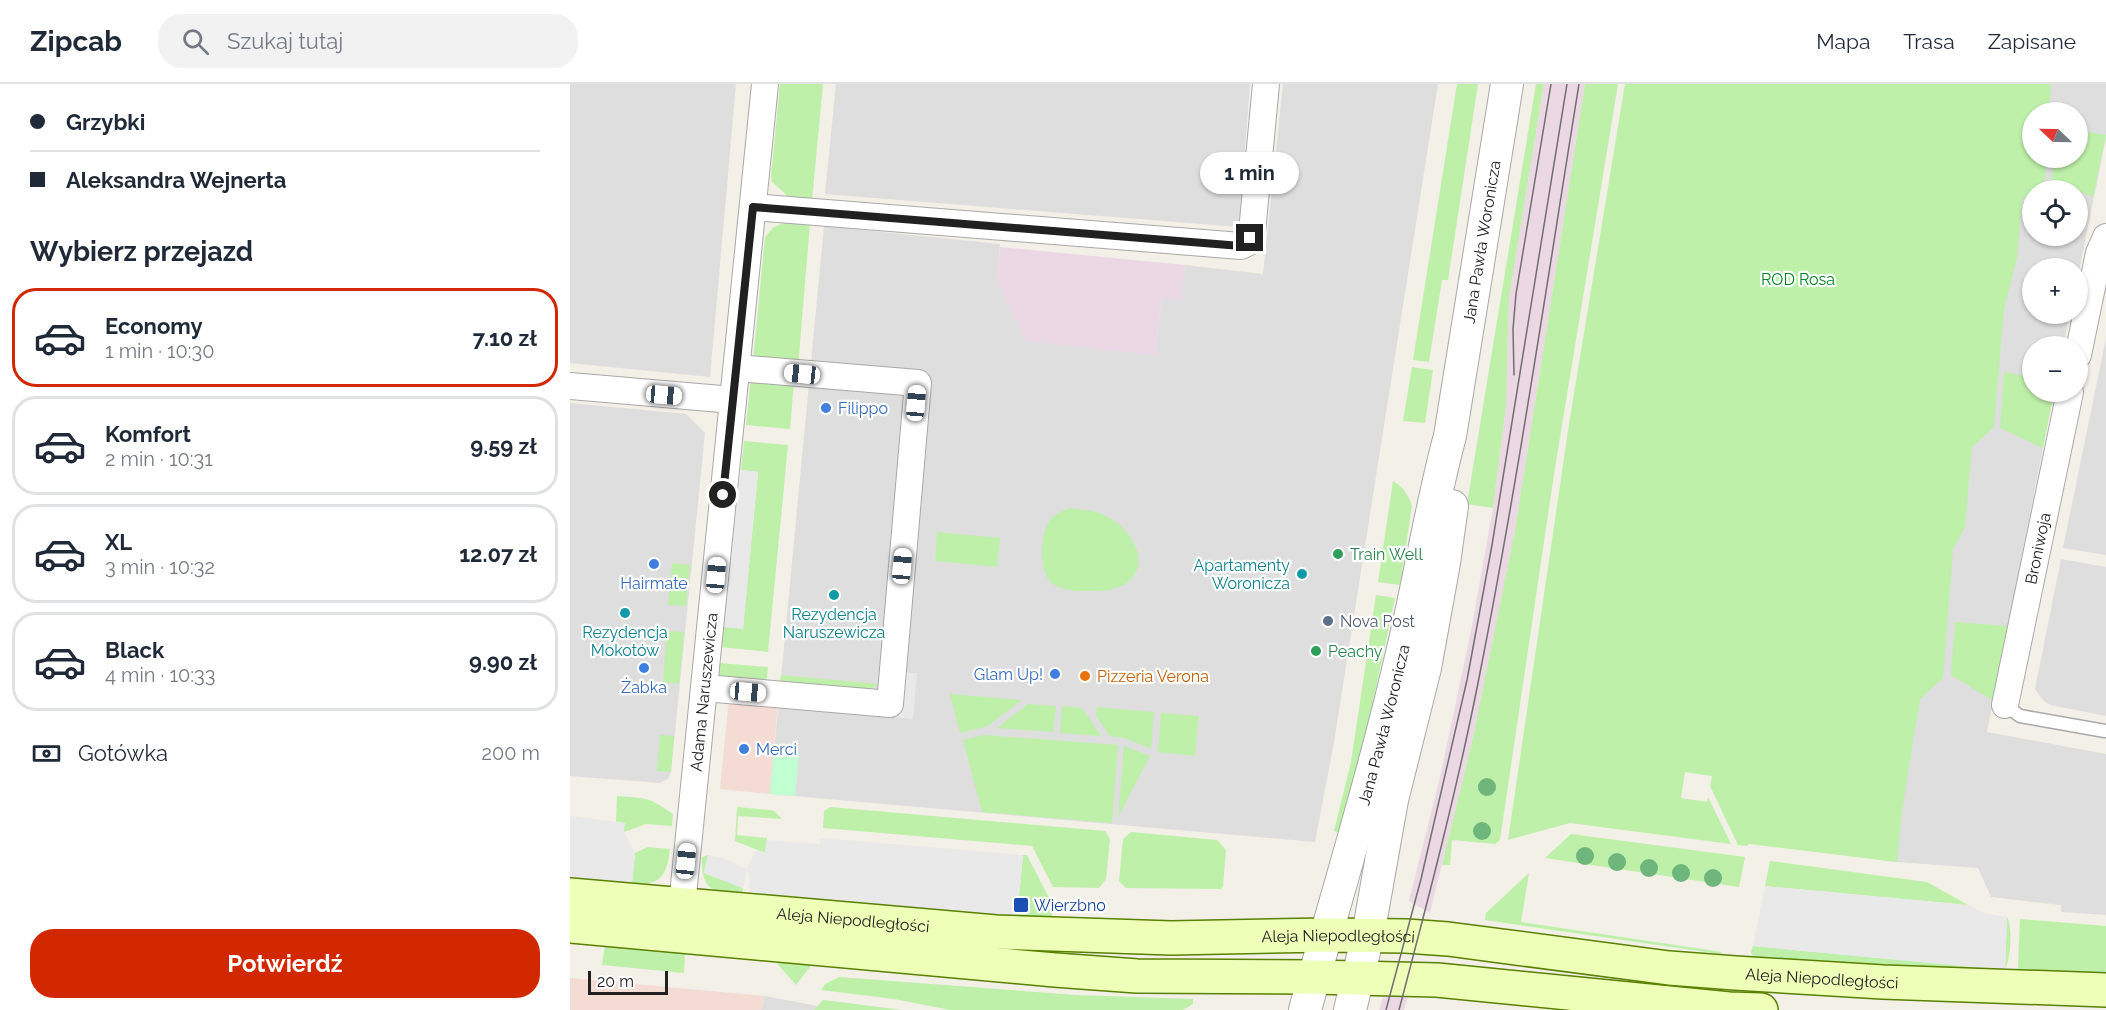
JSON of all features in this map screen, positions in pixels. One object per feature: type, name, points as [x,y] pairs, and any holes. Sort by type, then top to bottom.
[{"type":"main road","name":"Aleja Niepodległości","points":[[570,895],[984,931],[1183,938],[1368,935],[1448,939],[1669,968],[1895,982],[2106,990]]},
{"type":"main road","name":"Aleja Niepodległości","points":[[570,926],[1114,974],[1437,980],[1740,1010]]},
{"type":"street","name":"Adama Naruszewicza","points":[[681,905],[765,84]]},
{"type":"street","points":[[753,207],[1241,246],[1249,242],[1252,232],[1266,84]]},
{"type":"street","name":"Jana Pawła Woronicza","points":[[1305,1010],[1377,754],[1403,649],[1435,492],[1450,436],[1507,84]]},
{"type":"street","points":[[2082,336],[2099,253],[2106,237]]},
{"type":"street","points":[[705,688],[890,704],[918,383],[737,368]]},
{"type":"street","points":[[570,386],[733,400]]},
{"type":"street","name":"Broniwoja","points":[[2005,705],[2068,402]]},
{"type":"street","name":"Jana Pawła Woronicza","points":[[1350,1010],[1368,935],[1392,800],[1425,668],[1444,563],[1455,487],[1450,436]]},
{"type":"lane","points":[[2005,705],[2020,716],[2105,731]]},
{"type":"shaded area","points":[[570,84],[736,84],[710,377],[570,363]]},
{"type":"shaded area","points":[[836,84],[1250,84],[1239,227],[825,194]]},
{"type":"shaded area","points":[[1283,84],[1438,84],[1334,742],[1315,842],[770,794],[824,226],[1000,244],[997,281],[1155,355],[1162,297],[1180,299],[1185,265],[1263,274]]},
{"type":"shaded area","points":[[1544,84],[1585,84],[1515,530],[1473,737],[1430,913],[1409,901],[1441,773],[1472,626],[1493,508],[1506,406],[1509,298]]},
{"type":"shaded area","points":[[2034,84],[2106,84],[2106,138],[2088,227],[2088,180],[2022,180],[2022,246],[2084,246],[2082,258],[2022,258],[2022,324],[2068,324],[2065,336],[2022,336],[2022,402],[2052,402],[1987,732],[2106,754],[2106,915],[2061,912],[2061,905],[1991,897],[1978,868],[1884,861],[1977,361],[2022,142],[2022,168],[2088,168],[2088,102],[2030,102]]},
{"type":"shaded area","points":[[1000,247],[1185,265],[1181,300],[1162,298],[1155,355],[1026,341],[997,281]]},
{"type":"shaded area","points":[[2106,338],[2106,555],[2063,548]]},
{"type":"shaded area","points":[[570,403],[686,414],[705,433],[671,772],[668,779],[660,783],[570,776]]},
{"type":"shaded area","points":[[741,470],[758,472],[743,629],[723,627]]},
{"type":"shaded area","points":[[2061,559],[2106,567],[2106,716],[2050,705],[2035,689]]},
{"type":"shaded area","points":[[897,672],[917,673],[913,719],[893,717]]},
{"type":"shaded area","points":[[729,698],[778,702],[770,794],[720,789]]},
{"type":"shaded area","points":[[570,816],[625,823],[624,832],[635,853],[632,884],[570,878]]},
{"type":"shaded area","points":[[821,838],[1023,855],[1017,916],[773,896],[749,891],[750,877],[747,870],[743,888],[704,873],[708,855],[726,859],[746,869],[756,850],[765,853],[767,840],[820,844]]},
{"type":"shaded area","points":[[1765,886],[1968,905],[1985,913],[2007,917],[2005,970],[1753,946]]},
{"type":"shaded area","points":[[570,978],[765,996],[761,1010],[570,1010]]},
{"type":"shaded area","points":[[1409,993],[1404,1010],[1379,1010],[1383,997]]},
{"type":"shaded area","points":[[765,996],[818,1006],[823,1000],[901,1010],[761,1010]]},
{"type":"green space","points":[[780,84],[823,84],[812,200],[789,197],[772,182]]},
{"type":"green space","points":[[1457,84],[1478,84],[1448,280],[1442,280],[1429,362],[1413,360]]},
{"type":"green space","points":[[1536,84],[1544,84],[1509,298],[1506,406],[1493,508],[1467,504]]},
{"type":"green space","points":[[1585,84],[1618,84],[1554,474],[1500,840],[1495,844],[1452,840],[1450,865],[1442,865],[1473,737],[1515,530]]},
{"type":"green space","name":"ROD Rosa","points":[[1625,84],[2051,84],[2050,102],[2022,102],[2022,168],[2046,168],[2045,180],[2022,180],[2017,258],[2004,309],[1994,427],[1972,447],[1965,527],[1953,549],[1943,678],[1920,699],[1902,811],[1897,862],[1749,844],[1747,846],[1738,845],[1710,786],[1712,776],[1685,772],[1681,798],[1707,802],[1708,797],[1731,844],[1570,823],[1508,840],[1569,424]]},
{"type":"green space","points":[[2088,132],[2106,135],[2093,197],[2088,195],[2088,180],[2052,180],[2053,168],[2088,168]]},
{"type":"green space","points":[[787,222],[810,223],[798,367],[753,362],[765,237],[774,227]]},
{"type":"green space","points":[[1412,367],[1433,370],[1425,423],[1403,421]]},
{"type":"green space","points":[[2004,372],[2022,376],[2022,402],[2052,402],[2043,448],[2000,428]]},
{"type":"green space","points":[[751,377],[794,381],[790,429],[746,425]]},
{"type":"green space","points":[[744,441],[788,445],[768,652],[721,647],[723,627],[743,628],[758,472],[741,470]]},
{"type":"green space","points":[[1393,481],[1405,492],[1412,506],[1400,585],[1378,582]]},
{"type":"green space","points":[[1070,508],[1102,514],[1115,521],[1130,537],[1136,547],[1138,567],[1134,576],[1125,584],[1107,590],[1075,591],[1057,586],[1048,579],[1042,553],[1044,534],[1052,518],[1059,512]]},
{"type":"green space","points":[[937,532],[1000,538],[997,567],[935,561]]},
{"type":"green space","points":[[672,563],[690,565],[686,606],[668,605]]},
{"type":"green space","points":[[1376,595],[1395,598],[1367,730],[1339,833],[1334,831],[1351,762]]},
{"type":"green space","points":[[1955,622],[2008,626],[1992,700],[1951,675]]},
{"type":"green space","points":[[667,631],[684,632],[679,684],[663,682]]},
{"type":"green space","points":[[719,663],[768,667],[766,685],[718,678]]},
{"type":"green space","points":[[781,675],[878,684],[861,696],[779,689]]},
{"type":"green space","points":[[950,694],[1022,700],[988,726],[960,733]]},
{"type":"green space","points":[[1028,704],[1056,706],[1053,732],[997,728]]},
{"type":"green space","points":[[1062,706],[1082,708],[1101,736],[1060,733]]},
{"type":"green space","points":[[1097,707],[1154,712],[1151,749],[1125,738],[1110,736],[1096,716]]},
{"type":"green space","points":[[1161,713],[1199,716],[1195,756],[1158,752]]},
{"type":"green space","points":[[660,735],[674,736],[671,772],[657,771]]},
{"type":"green space","points":[[985,735],[1118,745],[1112,823],[982,812],[963,740]]},
{"type":"green space","points":[[1124,746],[1150,756],[1118,817]]},
{"type":"green space","points":[[774,750],[799,753],[795,796],[770,794]]},
{"type":"green space","points":[[617,796],[641,798],[658,804],[673,814],[672,826],[646,824],[624,832],[624,823],[616,822]]},
{"type":"green space","points":[[737,807],[774,811],[782,819],[738,816],[737,835],[767,838],[765,853],[735,841]]},
{"type":"green space","points":[[830,807],[1105,831],[1110,839],[1106,879],[1099,888],[1053,887],[1032,846],[823,828],[824,811]]},
{"type":"green space","points":[[1131,832],[1217,840],[1226,850],[1223,886],[1221,889],[1126,888],[1119,881],[1123,839]]},
{"type":"green space","points":[[1571,834],[1745,857],[1739,887],[1545,858]]},
{"type":"green space","points":[[648,847],[670,849],[667,866],[656,881],[632,884],[635,853]]},
{"type":"green space","points":[[708,855],[704,873],[743,888],[742,895],[723,893],[711,888],[704,877],[702,868],[702,857]]},
{"type":"green space","points":[[1023,855],[1027,855],[1050,900],[1053,901],[1052,916],[1017,917]]},
{"type":"green space","points":[[1770,861],[1927,882],[1968,905],[1765,886]]},
{"type":"green space","points":[[1529,873],[1521,922],[1722,952],[1720,954],[1485,920],[1486,913]]},
{"type":"green space","points":[[2007,917],[2010,945],[2005,969]]},
{"type":"green space","points":[[2020,919],[2106,926],[2106,975],[2021,973],[2018,968]]},
{"type":"green space","points":[[605,945],[685,953],[684,973],[602,965]]},
{"type":"green space","points":[[1753,946],[2004,970],[2003,972],[1755,959],[1751,953]]},
{"type":"green space","points":[[774,960],[813,963],[796,985]]},
{"type":"green space","points":[[839,977],[1076,995],[1193,999],[1193,1004],[1183,1010],[950,1010],[894,999],[821,990],[825,984]]},
{"type":"green space","points":[[823,1000],[894,1009],[901,1010],[814,1010]]},
{"type":"tram line","points":[[1514,375],[1513,329],[1516,294],[1551,84]]},
{"type":"tram line","points":[[1386,1010],[1421,879],[1467,680],[1492,545],[1567,84]]},
{"type":"tram line","points":[[1399,1010],[1452,803],[1479,678],[1519,456],[1579,84]]},
{"type":"place","name":"Filippo","points":[[826,408]]},
{"type":"place","name":"Train Well","points":[[1338,554]]},
{"type":"place","name":"Hairmate","points":[[654,564]]},
{"type":"place","name":"Apartamenty Woronicza","points":[[1302,574]]},
{"type":"place","name":"Rezydencja Naruszewicza","points":[[834,595]]},
{"type":"place","name":"Rezydencja Mokotów","points":[[625,613]]},
{"type":"place","name":"Nova Post","points":[[1328,621]]},
{"type":"place","name":"Peachy","points":[[1316,651]]},
{"type":"place","name":"Żabka","points":[[644,668]]},
{"type":"place","name":"Glam Up!","points":[[1055,674]]},
{"type":"place","name":"Pizzeria Verona","points":[[1085,676]]},
{"type":"place","name":"Merci","points":[[744,749]]},
{"type":"place","name":"Wierzbno","points":[[1021,905]]},
{"type":"route","points":[[723,495],[753,207],[1241,246],[1249,242],[1250,238]]}]
